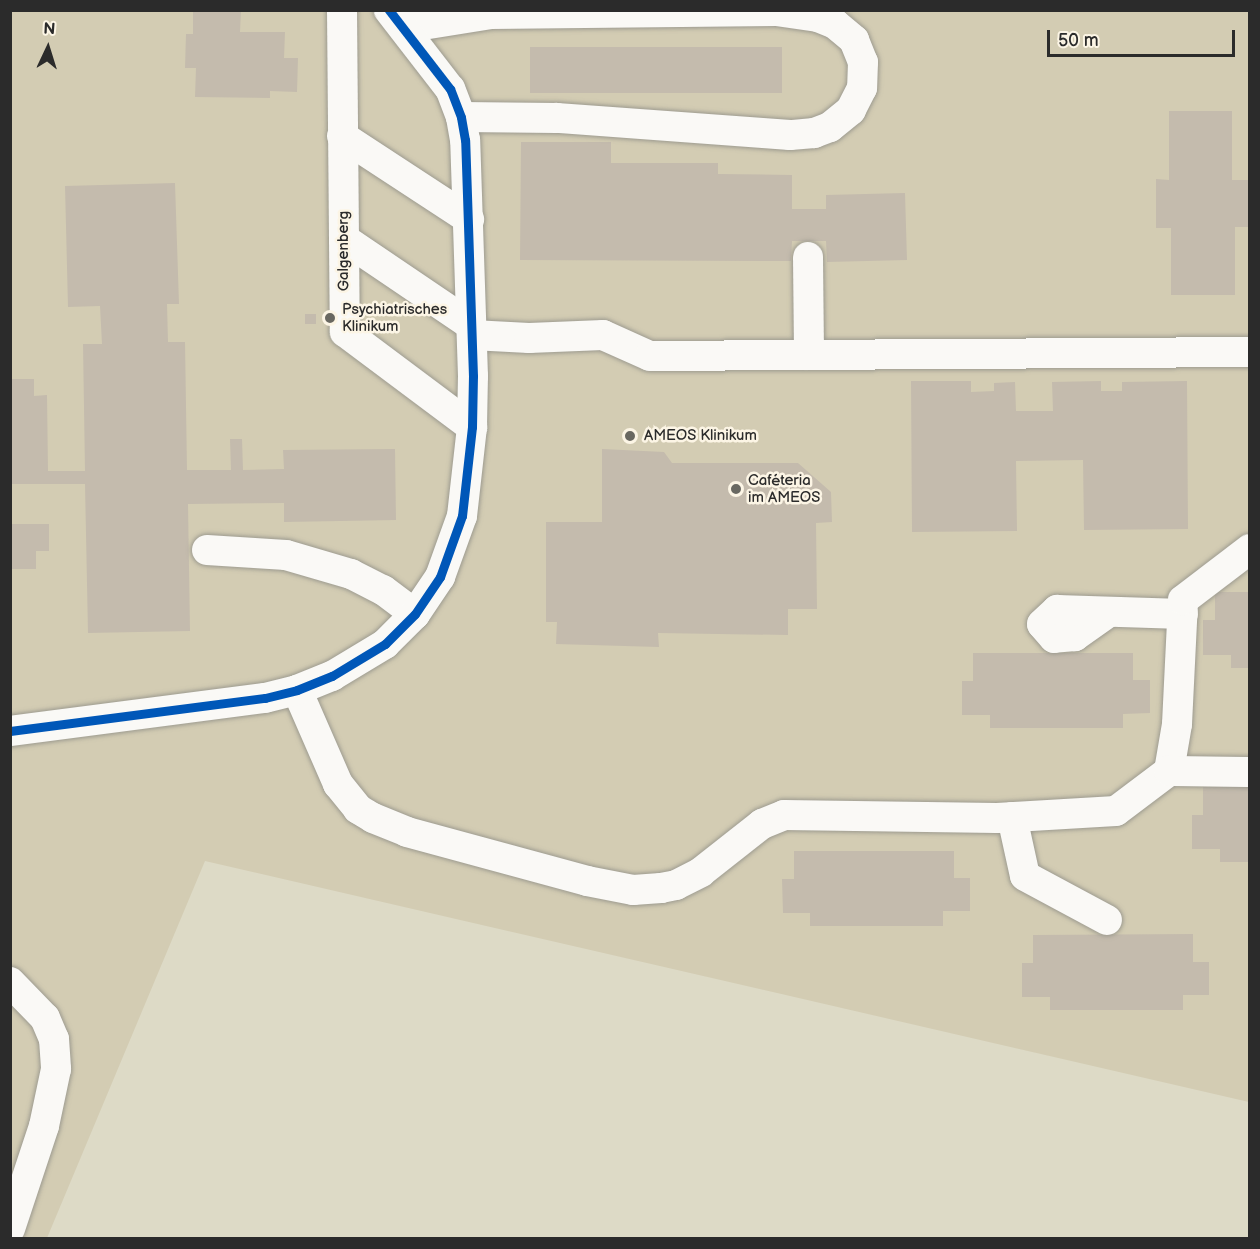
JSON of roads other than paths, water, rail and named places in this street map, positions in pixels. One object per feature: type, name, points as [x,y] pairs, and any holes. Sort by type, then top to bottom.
[{"type":"street","name":"Galgenberg","points":[[342,10],[345,332],[472,427]]},
{"type":"street","points":[[397,19],[490,14],[776,11],[818,17],[835,24],[854,39],[863,62],[862,88],[851,110],[830,127],[807,134],[790,135],[557,118],[461,117]]},
{"type":"street","points":[[10,731],[228,704],[297,690],[357,663],[385,644],[415,614],[440,577],[455,541],[467,490],[472,427],[469,219],[461,117],[442,77],[397,19]]},
{"type":"street","points":[[342,136],[469,219]]},
{"type":"street","points":[[344,239],[471,330],[529,338],[603,335],[650,356],[1250,352]]},
{"type":"street","points":[[808,257],[809,355]]},
{"type":"street","points":[[1169,771],[1177,724],[1183,600],[1235,573],[1250,549]]},
{"type":"street","points":[[207,550],[286,555],[362,579],[415,614]]},
{"type":"street","points":[[1109,612],[1183,614]]},
{"type":"street","points":[[297,690],[338,784],[358,809],[372,818],[407,832],[619,888],[661,888],[687,881],[762,824],[784,815],[1012,817],[1116,811],[1169,771],[1250,772]]},
{"type":"street","points":[[1012,817],[1025,876],[1107,920]]},
{"type":"street","points":[[10,982],[45,1018],[54,1040],[56,1069],[44,1126],[10,1229]]},
{"type":"place","name":"Psychiatrisches Klinikum","points":[[330,318]]},
{"type":"place","name":"AMEOS Klinikum","points":[[630,436]]},
{"type":"place","name":"Caféteria im AMEOS","points":[[736,489]]}]
